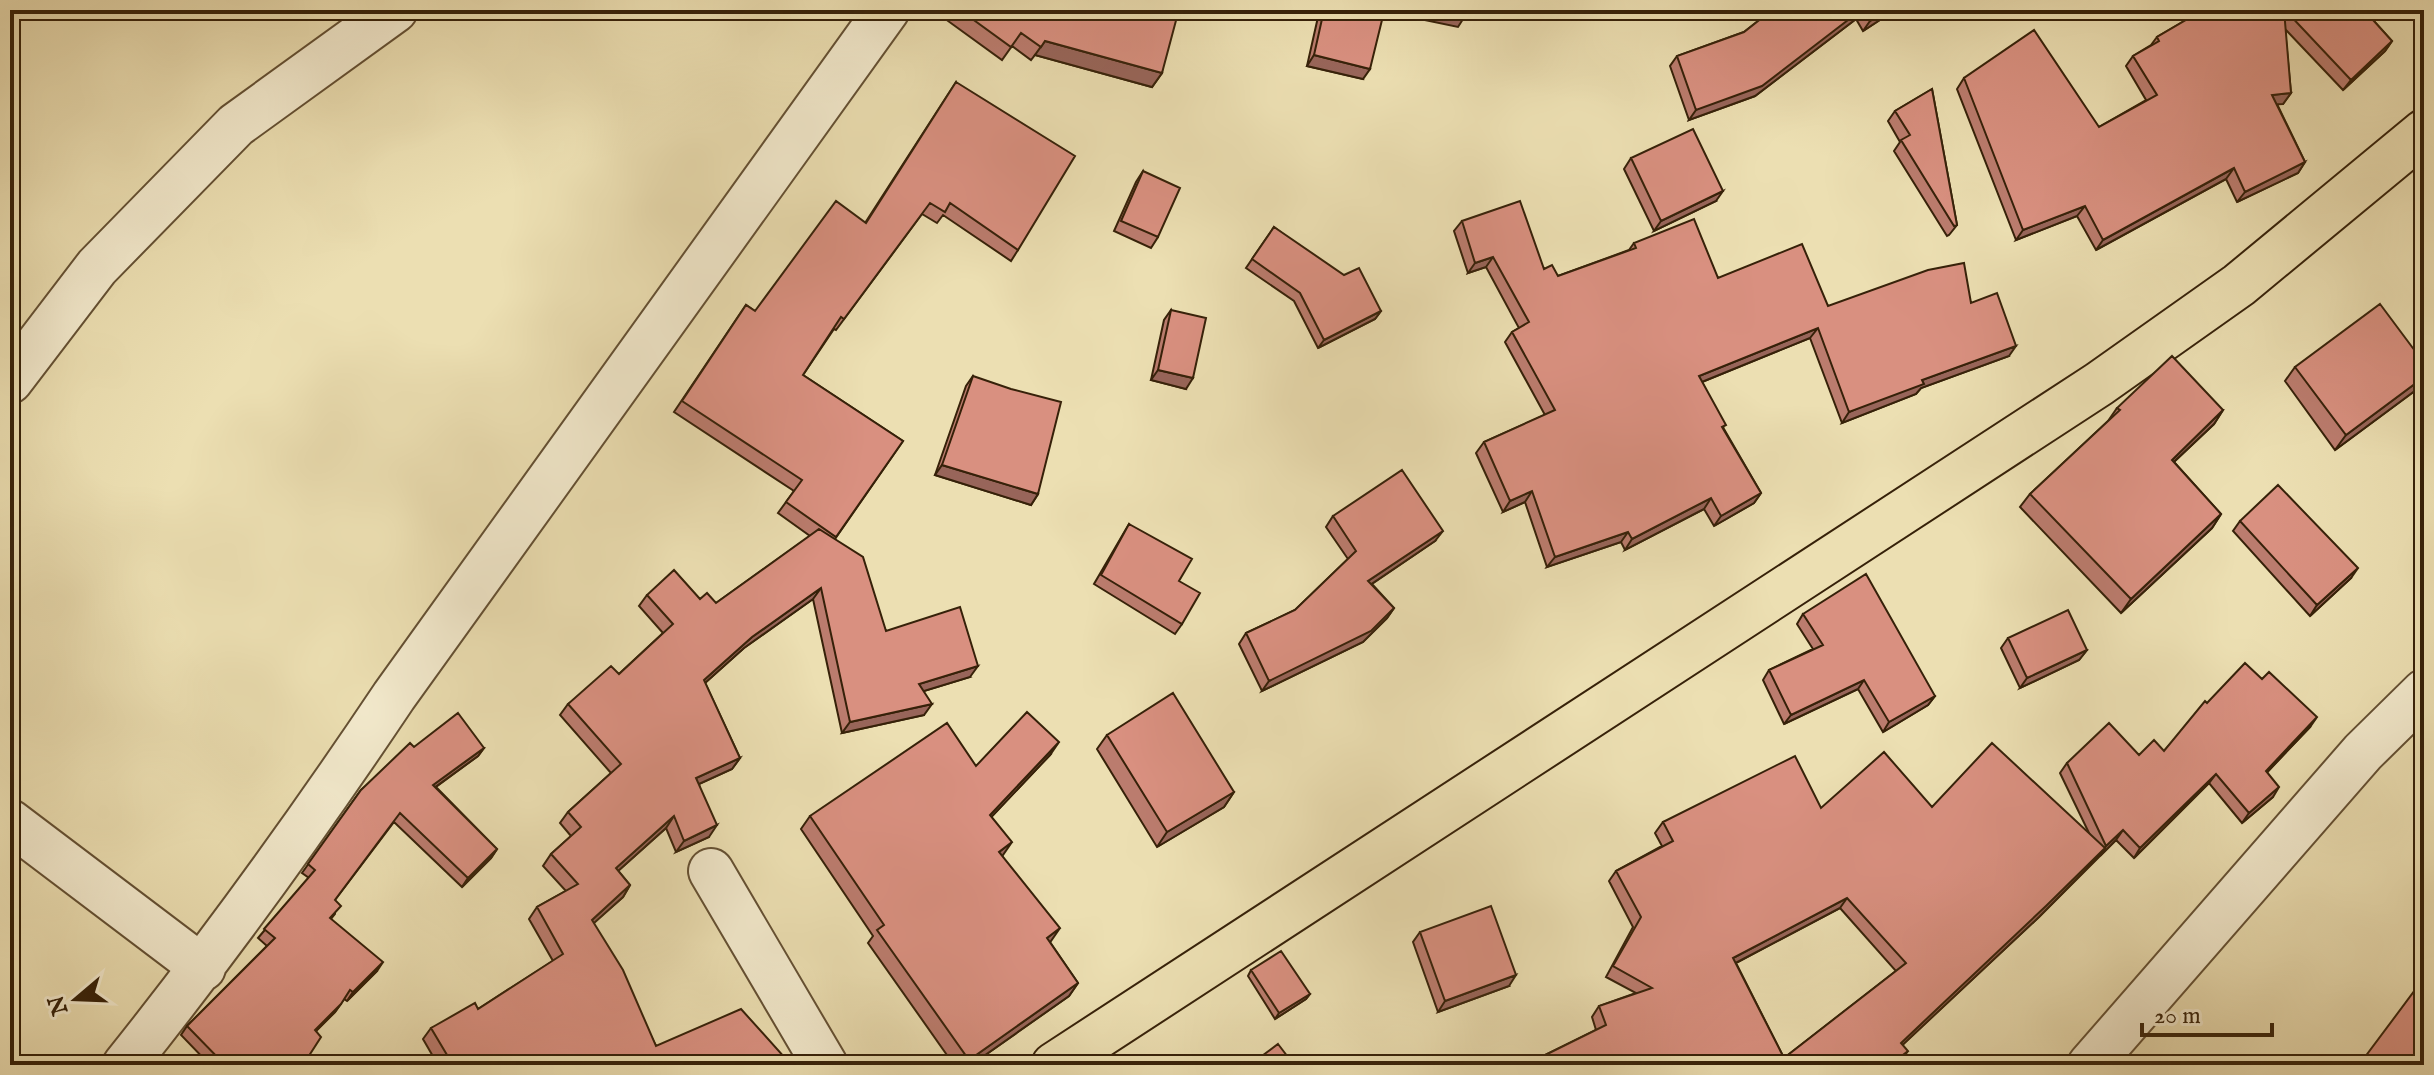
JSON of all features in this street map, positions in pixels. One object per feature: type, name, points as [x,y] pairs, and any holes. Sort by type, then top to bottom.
[{"type":"main road","points":[[1054,1065],[2099,384],[2239,285],[2424,132]]},
{"type":"street","points":[[10,381],[97,267],[236,125],[395,10]]},
{"type":"street","points":[[125,1065],[203,968],[887,10]]},
{"type":"street","points":[[2090,1065],[2363,752],[2424,692]]},
{"type":"street","points":[[10,822],[203,968]]},
{"type":"street","points":[[711,871],[825,1065]]},
{"type":"building","points":[[960,10],[1168,10],[1178,13],[1162,73],[1045,41],[1041,47],[1021,33],[1011,47]]},
{"type":"building","points":[[1324,10],[1341,10],[1382,20],[1370,69],[1314,55]]},
{"type":"building","points":[[1434,10],[1466,10],[1465,16]]},
{"type":"building","points":[[1772,10],[1861,10],[1762,86],[1696,110],[1677,56],[1744,32]]},
{"type":"building","points":[[1864,10],[1887,10],[1870,21]]},
{"type":"building","points":[[2203,10],[2284,10],[2291,93],[2272,95],[2305,162],[2245,192],[2234,168],[2103,240],[2085,206],[2023,230],[1964,78],[2034,30],[2099,127],[2157,95],[2133,56],[2159,41],[2157,37]]},
{"type":"building","points":[[2285,10],[2364,10],[2392,41],[2351,80]]},
{"type":"building","points":[[956,82],[1075,156],[1018,250],[950,203],[945,212],[930,203],[844,319],[841,317],[803,375],[903,441],[836,537],[786,502],[802,480],[682,401],[746,305],[755,311],[836,201],[866,223]]},
{"type":"building","points":[[1932,89],[1957,225],[1954,226],[1901,140],[1910,135],[1895,111]]},
{"type":"building","points":[[1693,129],[1723,191],[1661,221],[1631,158]]},
{"type":"building","points":[[1143,171],[1180,188],[1158,237],[1121,221]]},
{"type":"building","points":[[1520,201],[1544,269],[1552,265],[1558,276],[1636,248],[1634,243],[1694,219],[1718,278],[1802,244],[1828,306],[1928,270],[1964,263],[1971,303],[1997,293],[2016,346],[1922,380],[1924,384],[1849,412],[1818,328],[1699,376],[1726,425],[1722,427],[1761,493],[1721,516],[1711,498],[1632,539],[1628,532],[1555,557],[1532,491],[1510,501],[1484,442],[1555,410],[1512,332],[1529,322],[1493,257],[1475,263],[1462,221]]},
{"type":"building","points":[[1274,227],[1344,275],[1359,268],[1381,311],[1324,340],[1300,293],[1252,259]]},
{"type":"building","points":[[2380,304],[2424,363],[2424,377],[2346,435],[2295,367]]},
{"type":"building","points":[[1171,310],[1206,318],[1193,378],[1158,370]]},
{"type":"building","points":[[2172,356],[2223,410],[2172,460],[2221,514],[2131,599],[2030,494],[2120,410],[2117,408]]},
{"type":"building","points":[[973,376],[1061,402],[1038,494],[942,465]]},
{"type":"building","points":[[1402,470],[1443,531],[1368,581],[1394,608],[1371,631],[1269,681],[1246,633],[1295,610],[1356,551],[1333,516]]},
{"type":"building","points":[[2278,485],[2358,568],[2317,605],[2240,521]]},
{"type":"building","points":[[1129,524],[1192,559],[1179,581],[1200,593],[1182,624],[1101,575]]},
{"type":"building","points":[[819,529],[863,557],[886,631],[960,607],[978,666],[919,684],[932,704],[850,722],[821,588],[752,637],[704,680],[740,758],[696,778],[717,825],[684,841],[674,816],[616,868],[630,885],[592,920],[623,970],[656,1046],[741,1009],[789,1065],[453,1065],[431,1028],[475,1003],[478,1009],[563,954],[537,907],[578,884],[551,854],[581,827],[568,812],[621,764],[568,704],[611,666],[619,674],[673,624],[647,595],[674,570],[700,599],[707,593],[716,603]]},
{"type":"building","points":[[1866,574],[1935,696],[1889,722],[1864,680],[1791,715],[1769,670],[1823,645],[1803,614]]},
{"type":"building","points":[[2068,610],[2087,650],[2027,678],[2008,638]]},
{"type":"building","points":[[2245,663],[2262,679],[2269,672],[2317,717],[2266,771],[2279,787],[2249,813],[2216,774],[2140,848],[2123,830],[2106,846],[2067,763],[2109,723],[2139,755],[2154,740],[2164,751],[2205,701],[2207,703]]},
{"type":"building","points":[[1173,693],[1234,792],[1167,832],[1107,735]]},
{"type":"building","points":[[1027,712],[1059,742],[990,815],[1012,842],[999,852],[1060,928],[1047,938],[1078,983],[969,1060],[877,930],[884,925],[810,816],[947,723],[976,766]]},
{"type":"building","points":[[458,713],[484,748],[433,785],[497,849],[468,878],[400,813],[335,900],[341,906],[330,918],[383,962],[353,992],[350,990],[341,1004],[315,1030],[321,1037],[303,1065],[225,1065],[187,1026],[275,938],[264,929],[315,870],[308,864],[361,790],[410,743],[414,747]]},
{"type":"building","points":[[1992,743],[2105,848],[1901,1043],[1908,1051],[1890,1065],[1525,1065],[1606,1025],[1599,1006],[1652,988],[1613,966],[1641,917],[1616,871],[1673,841],[1663,822],[1795,756],[1821,808],[1884,752],[1932,807]],"holes":[[[1847,898],[1906,963],[1784,1058],[1733,958]]]},
{"type":"building","points":[[1491,906],[1516,975],[1445,1001],[1420,932]]},
{"type":"building","points":[[1281,951],[1310,994],[1279,1013],[1251,970]]},
{"type":"building","points":[[2415,990],[2424,997],[2424,1065],[2359,1065]]},
{"type":"building","points":[[1278,1044],[1294,1065],[1251,1064]]}]
